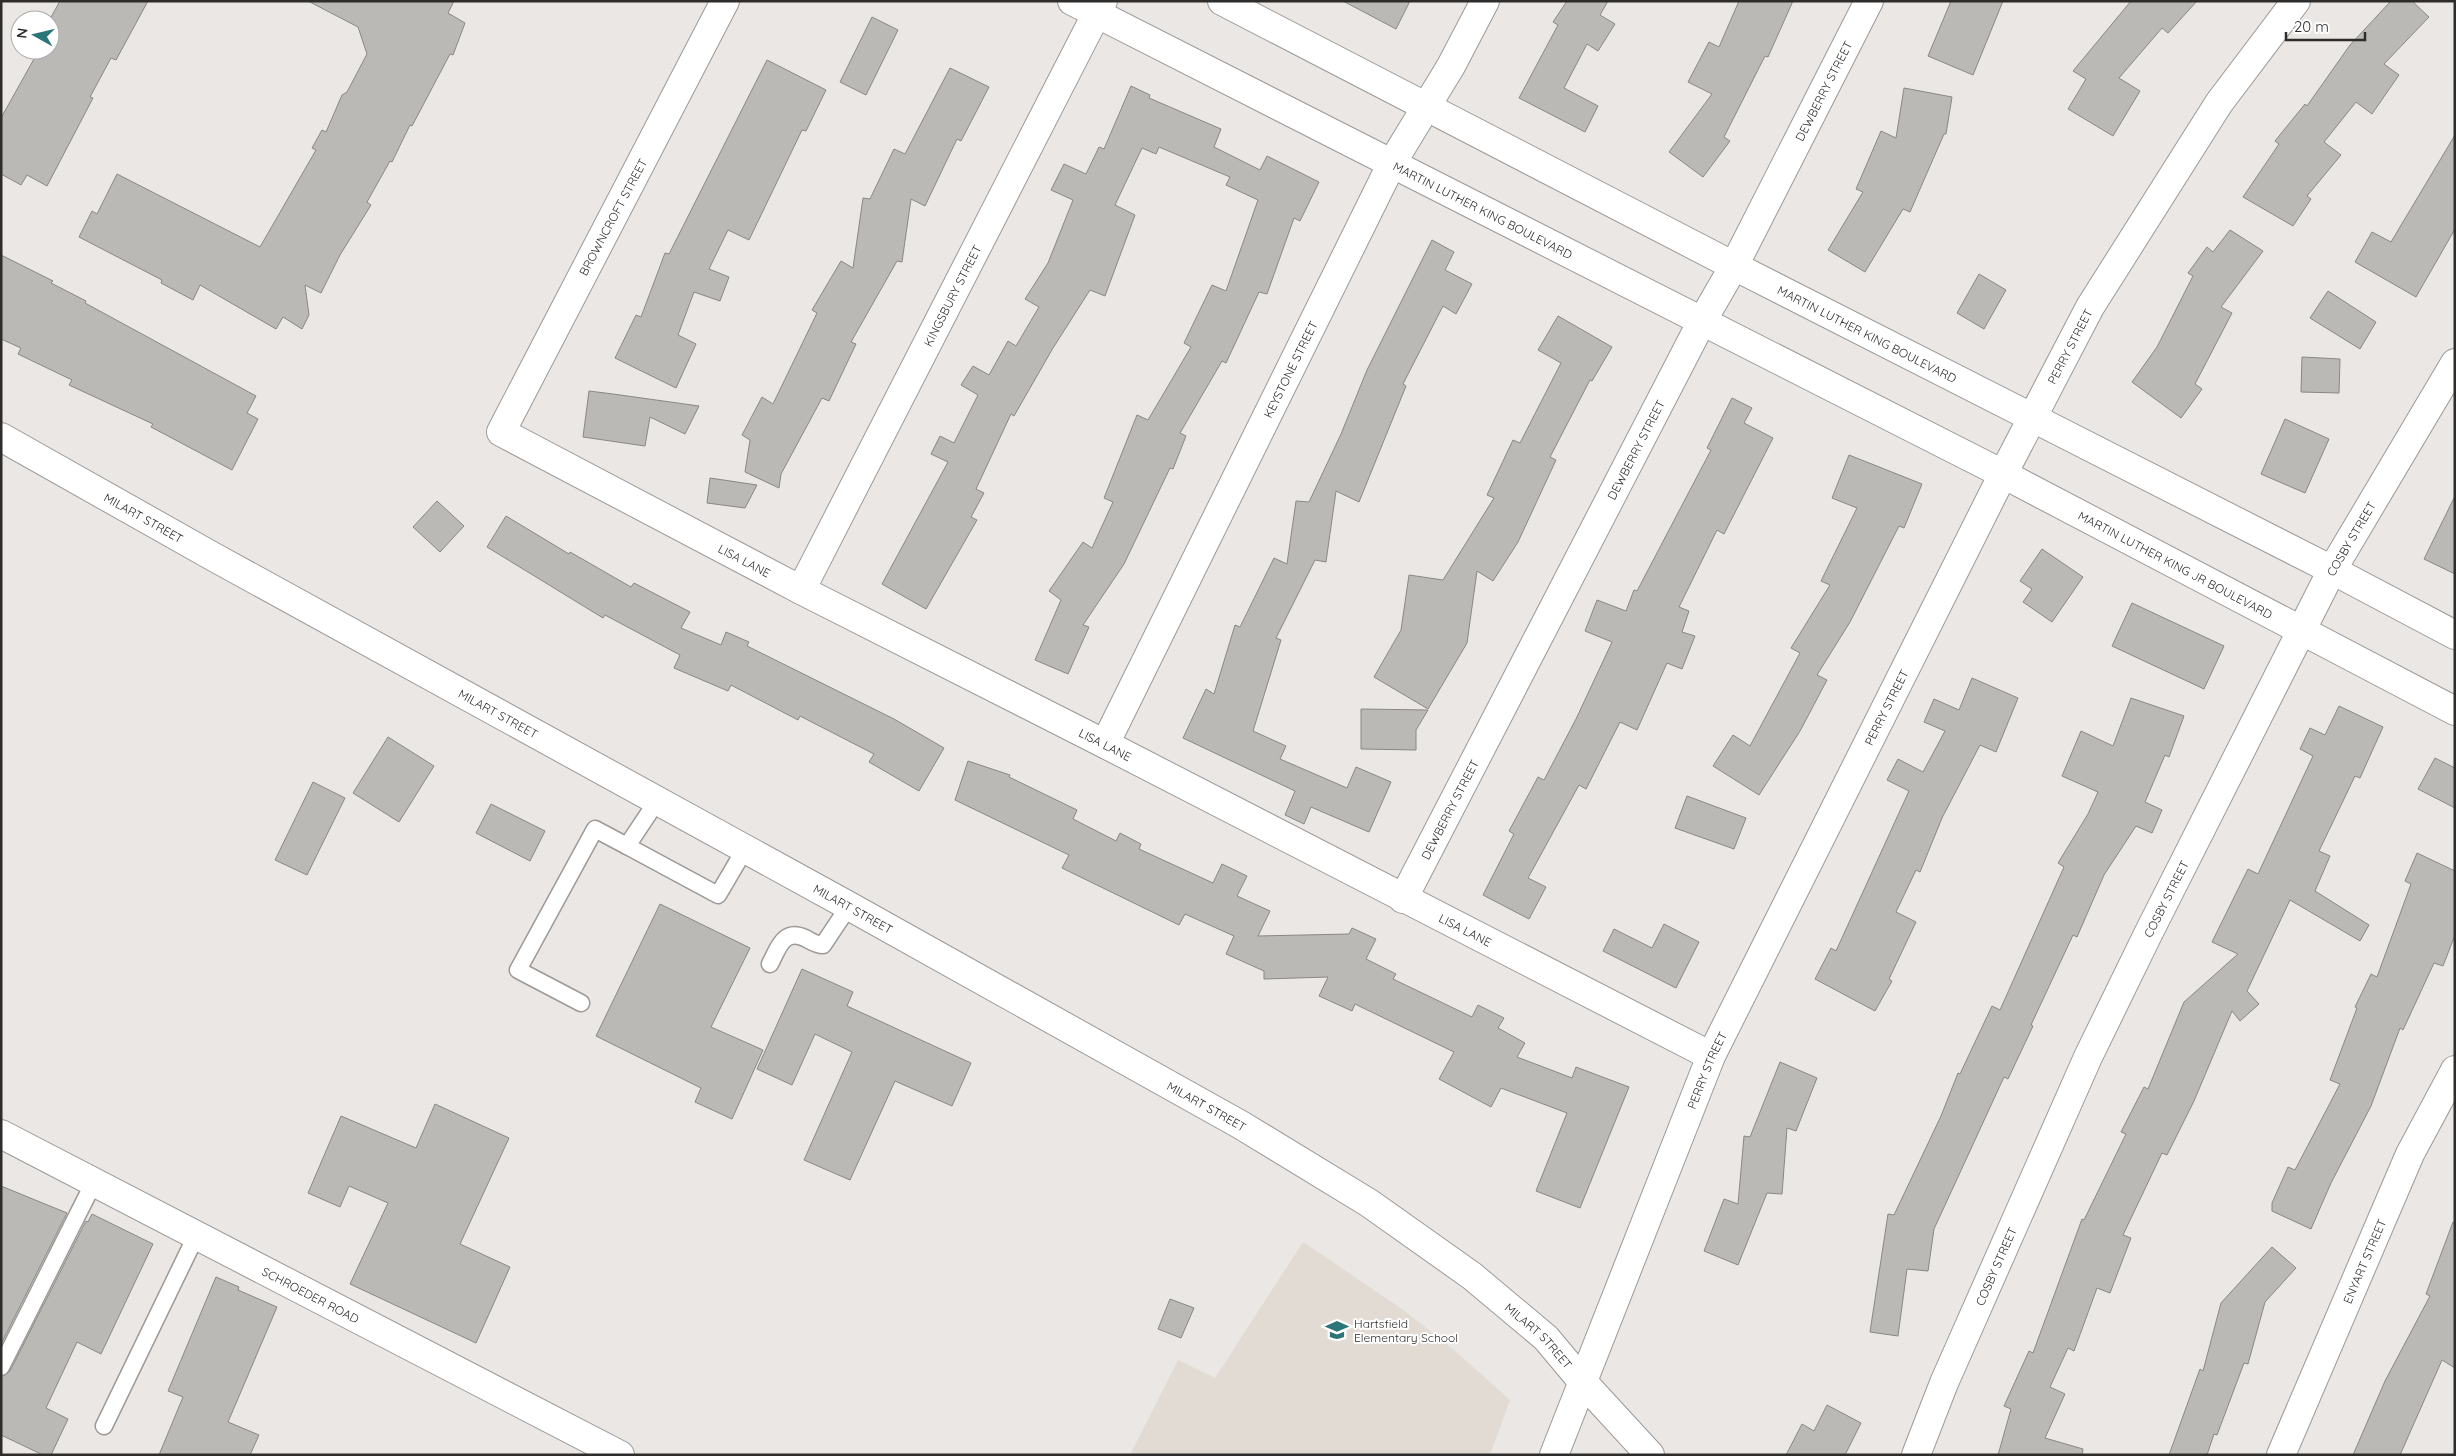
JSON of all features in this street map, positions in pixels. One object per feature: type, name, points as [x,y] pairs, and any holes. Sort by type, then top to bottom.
[{"type":"street","name":"BROWNCROFT STREET","points":[[501,432],[725,1]]},
{"type":"street","name":"MARTIN LUTHER KING BOULEVARD","points":[[1222,1],[1734,266],[2033,417]]},
{"type":"street","name":"KEYSTONE STREET","points":[[1105,744],[1392,164],[1427,107],[1485,1]]},
{"type":"street","name":"DEWBERRY STREET","points":[[1403,899],[1701,323],[1734,266],[1868,1]]},
{"type":"street","name":"PERRY STREET","points":[[1554,1455],[1711,1056],[2003,474],[2090,307],[2218,103],[2296,1]]},
{"type":"street","name":"MARTIN LUTHER KING BOULEVARD","points":[[1090,5],[1392,164],[1894,420]]},
{"type":"street","name":"KINGSBURY STREET","points":[[801,590],[1090,5]]},
{"type":"street","name":"COSBY STREET","points":[[1916,1455],[1944,1384],[2088,1057],[2299,630],[2332,570],[2455,363]]},
{"type":"street","points":[[2033,417],[2455,635]]},
{"type":"street","name":"MARTIN LUTHER KING JR BOULEVARD","points":[[1894,420],[2003,474],[2455,711]]},
{"type":"street","name":"LISA LANE","points":[[501,432],[801,590],[1711,1056]]},
{"type":"street","name":"MILART STREET","points":[[1,437],[212,556],[849,906],[1241,1125],[1369,1203],[1472,1276],[1546,1338],[1582,1381],[1650,1455]]},
{"type":"street","name":"ENYART STREET","points":[[2281,1455],[2410,1154],[2455,1070]]},
{"type":"street","name":"SCHROEDER ROAD","points":[[1,1134],[620,1455]]},
{"type":"lane","points":[[627,846],[657,801]]},
{"type":"lane","points":[[581,1003],[518,970],[595,829],[718,895],[745,849]]},
{"type":"lane","points":[[770,964],[783,939],[788,936],[802,937],[817,945],[823,945],[849,906]]},
{"type":"lane","points":[[1,1367],[94,1182]]},
{"type":"lane","points":[[104,1426],[196,1236]]},
{"type":"shaded area","name":"Hartsfield Elementary School","points":[[1303,1242],[1402,1309],[1454,1350],[1510,1400],[1490,1455],[1130,1455],[1178,1360],[1215,1378]]},
{"type":"building","points":[[60,1],[148,1],[116,60],[111,58],[90,97],[93,98],[47,186],[27,175],[21,185],[1,174],[1,118],[33,60],[60,60],[60,10],[55,10]]},
{"type":"building","points":[[308,1],[454,1],[448,13],[465,23],[453,55],[450,54],[412,126],[410,125],[392,162],[390,161],[367,202],[371,205],[340,255],[321,293],[305,285],[309,315],[302,329],[283,317],[276,329],[200,285],[193,300],[161,283],[162,280],[79,237],[92,211],[97,214],[117,174],[260,247],[316,150],[312,148],[322,130],[326,132],[342,95],[347,92],[367,54],[358,27]]},
{"type":"building","points":[[1343,1],[1410,1],[1396,29]]},
{"type":"building","points":[[1567,1],[1608,1],[1600,15],[1615,24],[1598,51],[1587,44],[1564,88],[1598,106],[1585,132],[1519,98],[1558,25],[1553,22]]},
{"type":"building","points":[[1739,1],[1793,1],[1768,57],[1765,56],[1724,137],[1730,141],[1703,177],[1669,152],[1712,94],[1688,82],[1709,42],[1719,47]]},
{"type":"building","points":[[1951,1],[2003,1],[1973,75],[1928,56]]},
{"type":"building","points":[[2131,1],[2197,1],[2168,33],[2162,28],[2119,78],[2140,91],[2113,136],[2068,109],[2086,79],[2073,71]]},
{"type":"building","points":[[2391,1],[2412,1],[2429,17],[2384,64],[2399,75],[2372,114],[2356,102],[2324,142],[2341,155],[2307,196],[2311,199],[2293,226],[2243,197],[2279,144],[2275,141],[2305,104],[2307,106],[2350,45]]},
{"type":"building","points":[[872,17],[898,30],[866,95],[840,82]]},
{"type":"building","points":[[767,60],[826,90],[806,131],[802,130],[749,240],[728,230],[709,269],[729,277],[720,301],[694,292],[678,335],[696,344],[676,388],[615,358],[636,315],[641,317],[665,253],[669,254]]},
{"type":"building","points":[[950,68],[989,87],[961,141],[957,139],[925,206],[911,199],[902,262],[897,261],[851,342],[856,344],[829,401],[822,398],[781,474],[779,488],[745,472],[750,440],[742,435],[762,397],[773,404],[817,313],[812,310],[841,261],[853,268],[863,198],[870,199],[894,149],[905,154]]},
{"type":"building","points":[[1131,86],[1150,95],[1149,98],[1221,129],[1214,147],[1260,170],[1267,156],[1319,182],[1300,221],[1294,218],[1267,294],[1259,292],[1226,363],[1222,361],[1180,433],[1186,436],[1173,469],[1170,468],[1124,564],[1083,625],[1089,627],[1068,674],[1035,660],[1061,600],[1049,591],[1083,542],[1092,548],[1113,502],[1104,498],[1137,415],[1148,420],[1191,347],[1184,343],[1212,285],[1226,291],[1258,200],[1226,185],[1230,177],[1159,147],[1156,154],[1142,148],[1115,205],[1135,215],[1105,296],[1090,290],[1053,348],[1014,416],[1011,414],[976,489],[984,493],[971,517],[977,520],[926,609],[882,584],[948,462],[931,454],[940,436],[954,443],[978,395],[961,385],[973,366],[989,375],[1008,341],[1016,346],[1039,307],[1025,299],[1048,263],[1073,200],[1051,190],[1064,164],[1086,174],[1099,147],[1104,149]]},
{"type":"building","points":[[1904,88],[1952,97],[1946,134],[1944,134],[1910,212],[1903,209],[1865,272],[1828,250],[1863,192],[1856,189],[1881,131],[1896,138]]},
{"type":"building","points":[[2455,135],[2455,229],[2416,297],[2355,262],[2372,232],[2391,242]]},
{"type":"building","points":[[2230,230],[2263,251],[2221,307],[2232,313],[2195,384],[2202,389],[2181,418],[2132,382],[2157,347],[2193,276],[2188,273],[2207,247],[2213,252]]},
{"type":"building","points":[[1432,240],[1454,252],[1445,270],[1472,284],[1456,314],[1443,306],[1403,384],[1406,386],[1359,502],[1336,491],[1326,562],[1315,560],[1276,638],[1281,640],[1253,731],[1286,746],[1280,759],[1347,788],[1356,767],[1391,782],[1369,832],[1311,807],[1304,824],[1285,815],[1295,791],[1183,738],[1206,689],[1214,694],[1235,625],[1240,627],[1274,558],[1287,564],[1296,501],[1309,502],[1341,434],[1367,370]]},
{"type":"building","points":[[1,255],[53,281],[51,283],[86,301],[85,303],[256,396],[247,413],[258,419],[232,470],[151,427],[153,424],[69,385],[72,380],[18,354],[21,348],[1,339]]},
{"type":"building","points":[[1979,274],[2006,290],[1984,329],[1957,313]]},
{"type":"building","points":[[2328,291],[2376,322],[2360,349],[2310,318]]},
{"type":"building","points":[[1558,316],[1612,347],[1592,381],[1590,380],[1550,457],[1556,460],[1518,542],[1493,581],[1477,571],[1467,643],[1428,709],[1374,677],[1401,630],[1409,575],[1443,580],[1494,498],[1487,495],[1513,440],[1520,443],[1561,363],[1538,350]]},
{"type":"building","points":[[2302,357],[2340,359],[2339,393],[2301,392]]},
{"type":"building","points":[[589,391],[699,406],[685,434],[650,417],[645,446],[583,437]]},
{"type":"building","points":[[1732,398],[1752,408],[1744,423],[1773,438],[1724,534],[1717,530],[1679,607],[1689,611],[1682,632],[1695,636],[1682,669],[1667,663],[1637,730],[1620,722],[1586,789],[1579,785],[1528,878],[1546,887],[1529,919],[1483,895],[1514,834],[1509,831],[1538,777],[1544,780],[1576,719],[1612,642],[1585,631],[1597,600],[1626,611],[1634,590],[1637,591],[1711,450],[1707,448]]},
{"type":"building","points":[[2285,419],[2329,439],[2305,493],[2261,474]]},
{"type":"building","points":[[1849,455],[1922,484],[1904,528],[1899,526],[1850,622],[1817,675],[1827,680],[1800,731],[1759,795],[1713,766],[1733,735],[1750,746],[1800,653],[1791,648],[1830,585],[1821,581],[1857,508],[1832,498]]},
{"type":"building","points":[[710,478],[757,485],[745,508],[707,503]]},
{"type":"building","points":[[2455,496],[2455,574],[2424,559]]},
{"type":"building","points":[[437,501],[464,526],[440,552],[413,527]]},
{"type":"building","points":[[506,516],[569,554],[570,552],[631,587],[634,583],[690,612],[681,628],[721,645],[726,632],[749,642],[747,646],[894,719],[944,748],[919,791],[869,762],[874,754],[800,716],[798,720],[731,685],[728,691],[674,668],[680,655],[605,615],[603,618],[487,547]]},
{"type":"building","points":[[2042,549],[2083,577],[2052,622],[2023,602],[2032,589],[2020,581]]},
{"type":"building","points":[[2132,603],[2224,646],[2204,689],[2112,646]]},
{"type":"building","points":[[1972,678],[2018,698],[1996,752],[1980,745],[1942,818],[1920,872],[1916,870],[1896,912],[1916,922],[1889,979],[1892,981],[1875,1011],[1815,979],[1831,948],[1836,951],[1909,791],[1887,780],[1898,759],[1923,772],[1945,731],[1924,722],[1934,699],[1959,710]]},
{"type":"building","points":[[2131,698],[2184,716],[2169,757],[2165,755],[2145,802],[2162,810],[2152,833],[2136,826],[2104,875],[2077,937],[2073,935],[2008,1079],[2004,1077],[1934,1229],[1928,1271],[1907,1269],[1898,1336],[1870,1332],[1888,1214],[1894,1215],[1941,1116],[1958,1073],[1960,1074],[1992,1006],[2000,1010],[2064,867],[2058,863],[2088,814],[2098,792],[2062,776],[2081,731],[2113,746]]},
{"type":"building","points":[[2339,706],[2383,727],[2360,778],[2355,776],[2319,851],[2330,856],[2315,891],[2369,925],[2360,941],[2290,900],[2247,991],[2259,1004],[2240,1021],[2232,1011],[2194,1101],[2167,1155],[2162,1153],[2123,1235],[2131,1238],[2110,1293],[2097,1288],[2074,1351],[2068,1348],[2050,1387],[2065,1394],[2045,1438],[2083,1449],[2082,1455],[1998,1455],[2011,1409],[2004,1406],[2029,1351],[2033,1353],[2082,1219],[2084,1220],[2126,1134],[2121,1132],[2144,1087],[2148,1089],[2184,1002],[2238,954],[2212,942],[2248,869],[2258,874],[2313,756],[2300,749],[2310,728],[2325,735]]},
{"type":"building","points":[[1361,709],[1428,710],[1416,730],[1416,750],[1361,749]]},
{"type":"building","points":[[388,737],[434,766],[399,822],[353,793]]},
{"type":"building","points":[[2435,758],[2455,768],[2455,808],[2418,789]]},
{"type":"building","points":[[968,761],[1010,775],[1009,777],[1077,810],[1073,819],[1116,841],[1120,833],[1141,844],[1139,849],[1213,883],[1222,864],[1247,876],[1237,896],[1270,911],[1258,936],[1349,934],[1352,928],[1376,939],[1366,959],[1396,974],[1393,979],[1472,1017],[1478,1005],[1504,1018],[1498,1028],[1525,1043],[1517,1057],[1572,1078],[1576,1067],[1629,1087],[1580,1208],[1536,1191],[1567,1113],[1501,1088],[1491,1107],[1439,1079],[1454,1052],[1355,1004],[1352,1011],[1319,996],[1328,977],[1264,979],[1264,971],[1226,954],[1234,936],[1185,914],[1179,925],[1062,868],[1069,855],[955,800]]},
{"type":"building","points":[[313,782],[345,798],[307,875],[275,860]]},
{"type":"building","points":[[1687,796],[1746,818],[1734,849],[1675,828]]},
{"type":"building","points":[[491,804],[545,831],[530,861],[476,833]]},
{"type":"building","points":[[2417,853],[2455,871],[2455,935],[2443,966],[2434,963],[2403,1030],[2400,1028],[2371,1106],[2331,1183],[2311,1229],[2272,1211],[2272,1203],[2288,1167],[2295,1170],[2340,1084],[2330,1080],[2357,1008],[2355,1007],[2371,974],[2377,977],[2411,884],[2405,881]]},
{"type":"building","points":[[660,904],[750,948],[711,1027],[763,1050],[732,1119],[695,1102],[701,1088],[596,1036]]},
{"type":"building","points":[[1664,924],[1699,942],[1676,988],[1603,951],[1614,929],[1652,948]]},
{"type":"building","points":[[802,969],[853,992],[847,1006],[971,1063],[952,1106],[895,1081],[850,1180],[804,1160],[852,1052],[815,1034],[792,1085],[757,1069]]},
{"type":"building","points":[[1780,1062],[1817,1078],[1796,1131],[1787,1128],[1782,1194],[1767,1193],[1738,1265],[1704,1251],[1724,1199],[1738,1204],[1744,1136],[1750,1137]]},
{"type":"building","points":[[435,1104],[509,1138],[460,1244],[510,1267],[476,1343],[350,1284],[388,1203],[349,1186],[340,1207],[308,1193],[341,1116],[416,1148]]},
{"type":"building","points":[[1,1186],[67,1213],[1,1344]]},
{"type":"building","points":[[92,1214],[153,1244],[101,1354],[77,1342],[46,1408],[68,1419],[51,1455],[43,1455],[1,1435],[1,1377],[10,1371],[86,1221],[88,1222]]},
{"type":"building","points":[[2453,1222],[2455,1223],[2455,1368],[2442,1360],[2400,1455],[2353,1455],[2385,1381],[2430,1296],[2426,1294]]},
{"type":"building","points":[[2272,1247],[2296,1268],[2265,1302],[2248,1364],[2244,1363],[2217,1435],[2214,1434],[2207,1455],[2169,1455],[2200,1369],[2203,1371],[2221,1303]]},
{"type":"building","points":[[216,1277],[239,1287],[238,1290],[277,1307],[228,1422],[259,1435],[250,1455],[159,1455],[183,1397],[168,1391]]},
{"type":"building","points":[[1170,1299],[1194,1308],[1181,1338],[1158,1329]]},
{"type":"building","points":[[1827,1405],[1861,1423],[1845,1455],[1786,1455],[1802,1424],[1814,1431]]},
{"type":"place","name":"Hartsfield Elementary School","points":[[1337,1330]]}]
